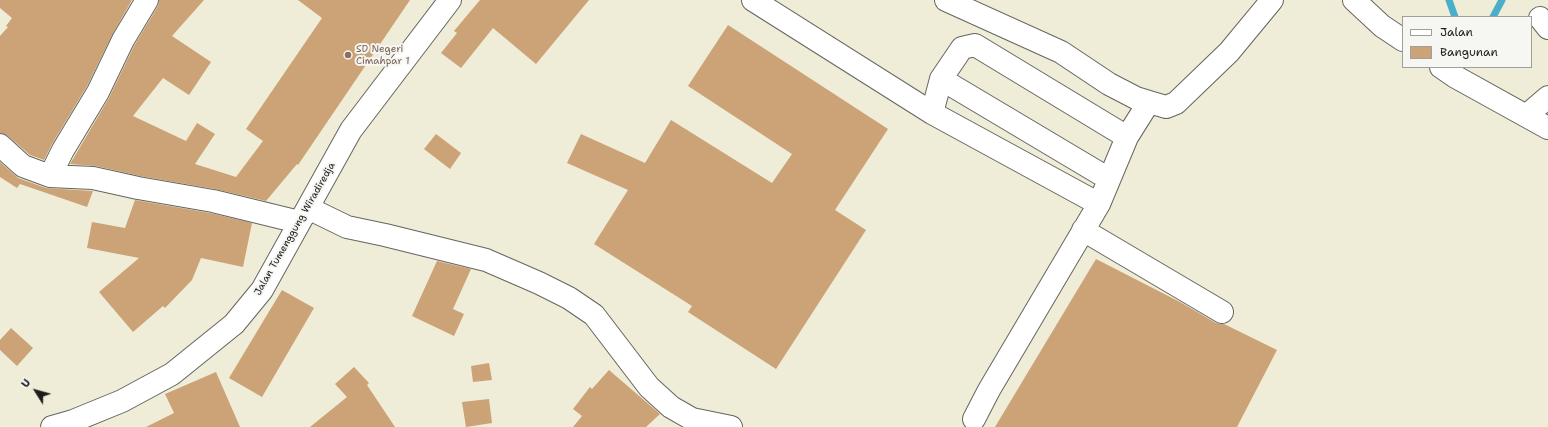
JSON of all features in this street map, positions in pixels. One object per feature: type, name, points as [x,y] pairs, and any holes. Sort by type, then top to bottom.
[{"type":"street","points":[[50,176],[63,150],[98,92],[123,40],[147,0]]},
{"type":"street","name":"Jalan Tumenggung Wiradiredja","points":[[52,427],[73,421],[122,401],[172,374],[234,324],[262,290],[351,130],[450,0]]},
{"type":"street","points":[[753,0],[932,113],[1098,204]]},
{"type":"street","points":[[946,0],[1060,52],[1109,84],[1136,98],[1166,107],[1176,103],[1229,52],[1272,0]]},
{"type":"street","points":[[1354,0],[1382,26],[1402,39]]},
{"type":"street","points":[[932,113],[941,79],[962,48],[975,45],[1127,137]]},
{"type":"street","points":[[1443,68],[1466,83],[1527,115],[1548,128]]},
{"type":"street","points":[[941,79],[1108,179]]},
{"type":"street","points":[[1527,115],[1548,98]]},
{"type":"street","points":[[974,419],[989,390],[1098,204],[1127,137],[1149,102]]},
{"type":"street","points":[[0,145],[23,166],[50,176],[93,178],[138,188],[303,215],[486,260],[540,283],[569,298],[594,315],[649,387],[671,407],[692,419],[731,427]]},
{"type":"street","points":[[1083,230],[1222,312]]},
{"type":"building","points":[[0,0],[132,0],[112,35],[87,86],[44,160],[30,155],[8,136],[0,133],[0,36],[8,27],[6,26],[12,18],[0,8]]},
{"type":"building","points":[[159,0],[204,0],[172,36],[211,62],[189,95],[163,78],[133,116],[186,141],[197,123],[215,134],[195,164],[236,177],[263,141],[246,129],[322,18],[298,0],[410,0],[298,165],[297,164],[266,201],[215,189],[140,176],[96,166],[70,164],[109,98],[134,46],[158,6]]},
{"type":"building","points":[[480,0],[589,0],[536,64],[493,28],[461,68],[441,53],[457,33],[454,31]]},
{"type":"building","points":[[728,25],[888,129],[835,210],[866,230],[776,369],[688,312],[692,306],[594,244],[628,190],[567,163],[581,134],[645,163],[671,120],[772,183],[792,154],[688,86]]},
{"type":"building","points":[[436,134],[461,153],[450,169],[424,149]]},
{"type":"building","points":[[0,162],[18,178],[46,188],[93,191],[87,207],[20,184],[17,188],[0,177]]},
{"type":"building","points":[[135,200],[210,213],[252,223],[243,267],[201,258],[192,280],[165,308],[163,306],[133,332],[99,292],[139,258],[87,248],[92,222],[125,228]]},
{"type":"building","points":[[1096,259],[1180,302],[1216,323],[1224,324],[1277,350],[1237,427],[995,427]]},
{"type":"building","points":[[437,261],[471,269],[453,309],[464,314],[454,336],[412,316]]},
{"type":"building","points":[[282,290],[314,308],[262,397],[229,378]]},
{"type":"building","points":[[11,328],[33,348],[17,366],[0,350],[0,340]]},
{"type":"building","points":[[489,363],[492,380],[473,382],[471,366]]},
{"type":"building","points":[[354,367],[369,383],[367,385],[395,427],[310,427],[347,397],[335,384]]},
{"type":"building","points":[[609,370],[660,414],[646,427],[573,427],[582,416],[573,409],[590,387],[592,389]]},
{"type":"building","points":[[216,372],[240,427],[146,427],[174,413],[165,394]]},
{"type":"building","points":[[489,399],[492,423],[466,427],[462,402]]},
{"type":"waterway","points":[[1449,0],[1455,16]]},
{"type":"waterway","points":[[1494,16],[1502,0]]},
{"type":"place","name":"SD Negeri Cimahpar 1","points":[[348,55]]}]
